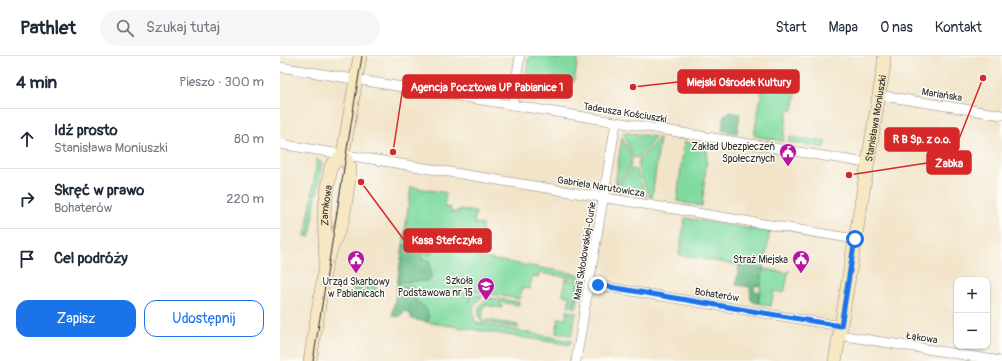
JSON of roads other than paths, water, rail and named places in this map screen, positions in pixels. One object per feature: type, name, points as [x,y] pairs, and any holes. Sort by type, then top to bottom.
[{"type":"street","points":[[512,105],[520,56]]},
{"type":"street","name":"Zamkowa","points":[[310,361],[326,262],[324,211],[333,164],[343,154],[359,58]]},
{"type":"street","name":"Stanisława Moniuszki","points":[[835,361],[885,59]]},
{"type":"street","name":"Tadeusza Kościuszki","points":[[280,67],[867,163]]},
{"type":"street","name":"Mariańska","points":[[878,95],[1002,115]]},
{"type":"street","name":"Marii Skłodowskiej-Curie","points":[[576,361],[616,122]]},
{"type":"street","name":"Gabriela Narutowicza","points":[[280,144],[855,239]]},
{"type":"street","name":"Zamkowa","points":[[326,262],[341,224],[346,199],[350,168],[343,154]]},
{"type":"street","name":"Bohaterów","points":[[590,284],[840,330]]},
{"type":"street","name":"Łąkowa","points":[[840,330],[1001,361]]},
{"type":"tram line","points":[[313,361],[362,56]]},
{"type":"place","name":"R B Sp. z o.o.","points":[[983,78]]},
{"type":"place","name":"Miejski Ośrodek Kultury","points":[[633,87]]},
{"type":"place","name":"Agencja Pocztowa UP Pabianice 1","points":[[393,152]]},
{"type":"place","name":"Zakład Ubezpieczeń Społecznych","points":[[788,167]]},
{"type":"place","name":"Żabka","points":[[849,175]]},
{"type":"place","name":"Kasa Stefczyka","points":[[361,182]]},
{"type":"place","name":"Urząd Skarbowy w Pabianicach","points":[[356,274]]},
{"type":"place","name":"Straż Miejska","points":[[801,274]]},
{"type":"place","name":"Szkoła Podstawowa nr 15","points":[[486,301]]}]
